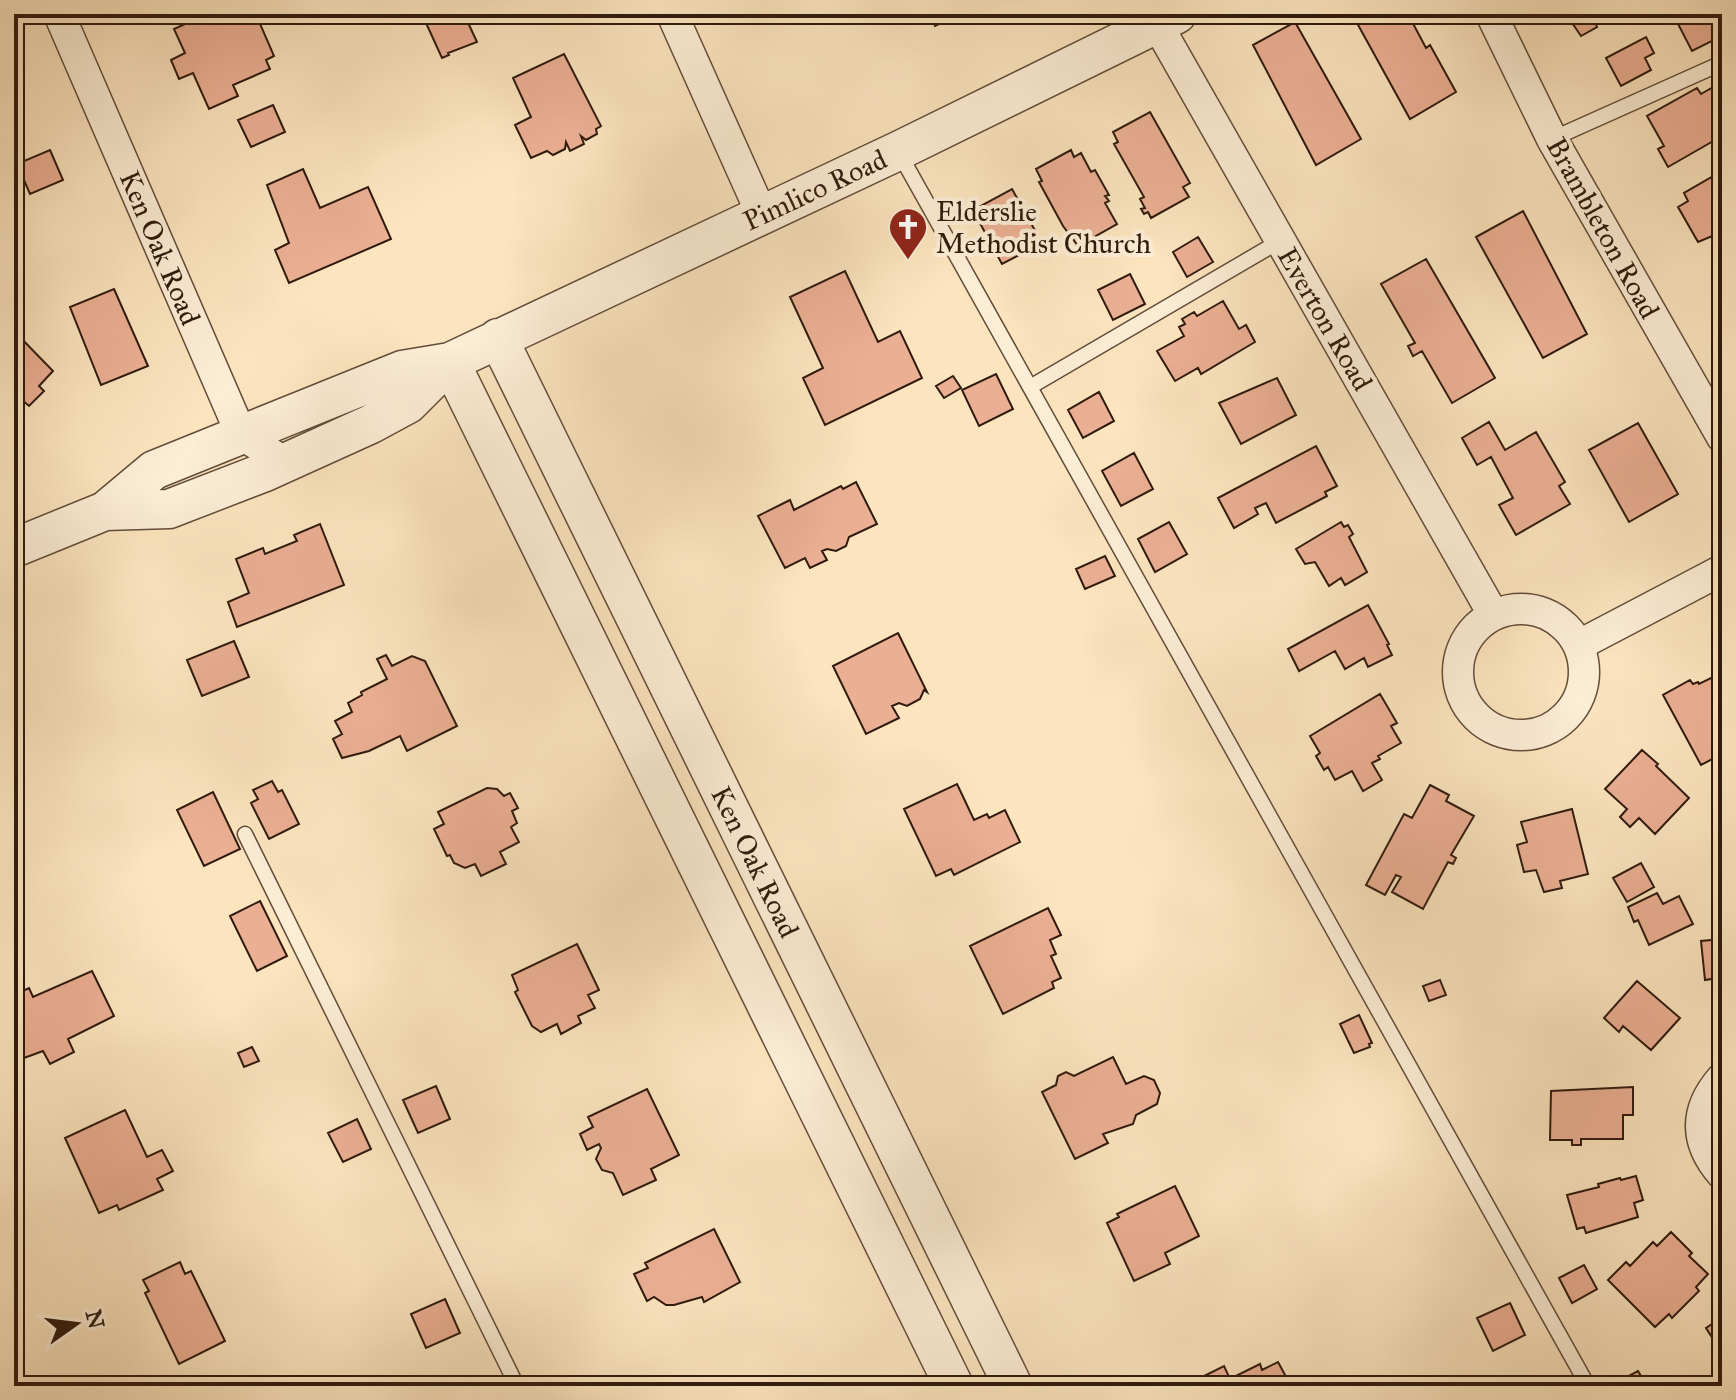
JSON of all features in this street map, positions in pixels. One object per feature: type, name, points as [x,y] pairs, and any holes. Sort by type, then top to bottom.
[{"type":"street","name":"Ken Oak Road","points":[[59,14],[241,434]]},
{"type":"street","points":[[672,14],[762,215]]},
{"type":"street","name":"Brambleton Road","points":[[1491,14],[1552,139],[1722,437]]},
{"type":"street","name":"Pimlico Road","points":[[14,548],[105,511],[154,470],[402,370],[450,362],[898,151],[1167,19]]},
{"type":"street","name":"Everton Road","points":[[1167,19],[1280,241],[1493,614]]},
{"type":"street","name":"Ken Oak Road","points":[[498,338],[1013,1386]]},
{"type":"street","name":"Ken Oak Road","points":[[450,362],[954,1386]]},
{"type":"street","name":"Pimlico Road","points":[[105,511],[169,509],[265,472],[408,404],[450,362]]},
{"type":"street","points":[[241,434],[284,462]]},
{"type":"street","points":[[1579,645],[1722,570]]},
{"type":"street","points":[[1523,608],[1548,614],[1567,628],[1579,645],[1584,666],[1580,697],[1558,724],[1530,736],[1504,734],[1491,729],[1475,716],[1461,693],[1458,666],[1464,642],[1478,625],[1493,614],[1523,608]]},
{"type":"street","points":[[1722,1078],[1709,1095],[1701,1117],[1701,1137],[1709,1160],[1722,1174]]},
{"type":"lane","points":[[1552,139],[1722,63]]},
{"type":"lane","points":[[898,151],[1588,1386]]},
{"type":"lane","points":[[1030,387],[1280,241]]},
{"type":"lane","points":[[245,834],[517,1386]]},
{"type":"building","points":[[207,14],[246,14],[249,23],[258,19],[274,56],[266,60],[270,69],[233,85],[238,96],[209,109],[193,73],[179,79],[171,60],[185,53],[174,29]]},
{"type":"building","points":[[449,14],[464,14],[477,42],[442,58],[426,23]]},
{"type":"building","points":[[930,14],[961,14],[935,26]]},
{"type":"building","points":[[1352,14],[1408,14],[1426,48],[1430,45],[1456,92],[1410,119]]},
{"type":"building","points":[[1566,14],[1609,14],[1595,22],[1597,27],[1581,36]]},
{"type":"building","points":[[1693,14],[1716,14],[1722,26],[1722,36],[1692,51],[1677,22]]},
{"type":"building","points":[[1295,22],[1361,139],[1316,165],[1253,45]]},
{"type":"building","points":[[1646,37],[1654,53],[1645,58],[1651,70],[1621,86],[1606,58]]},
{"type":"building","points":[[564,54],[601,126],[596,129],[597,134],[586,140],[581,136],[584,144],[570,151],[566,142],[565,149],[553,155],[547,151],[531,158],[515,125],[531,117],[513,78]]},
{"type":"building","points":[[1722,82],[1722,136],[1668,167],[1658,149],[1664,146],[1647,116],[1697,88],[1701,94]]},
{"type":"building","points":[[273,105],[285,132],[251,147],[238,120]]},
{"type":"building","points":[[1150,112],[1190,183],[1183,187],[1189,197],[1151,218],[1148,212],[1144,214],[1141,209],[1145,208],[1140,199],[1144,197],[1114,144],[1118,142],[1113,132]]},
{"type":"building","points":[[50,150],[63,180],[30,194],[17,164]]},
{"type":"building","points":[[1071,150],[1074,157],[1081,153],[1091,172],[1095,170],[1109,195],[1105,196],[1109,201],[1105,203],[1117,224],[1078,246],[1063,226],[1039,182],[1042,181],[1036,169]]},
{"type":"building","points":[[303,169],[320,208],[368,187],[391,239],[289,283],[275,250],[289,243],[267,185]]},
{"type":"building","points":[[1722,171],[1722,232],[1698,242],[1678,207],[1688,201],[1684,193]]},
{"type":"building","points":[[1012,189],[1037,234],[1019,244],[1023,253],[1002,264],[975,209]]},
{"type":"building","points":[[1523,211],[1587,334],[1543,358],[1476,237]]},
{"type":"building","points":[[1198,237],[1213,262],[1187,277],[1173,252]]},
{"type":"building","points":[[1426,259],[1495,378],[1452,403],[1422,351],[1413,356],[1408,346],[1415,343],[1381,284]]},
{"type":"building","points":[[845,271],[878,342],[900,331],[922,378],[825,425],[803,378],[823,368],[790,297]]},
{"type":"building","points":[[1130,274],[1145,304],[1113,320],[1098,290]]},
{"type":"building","points":[[114,289],[148,366],[101,385],[70,307]]},
{"type":"building","points":[[1223,301],[1239,329],[1246,325],[1255,342],[1201,374],[1198,368],[1175,381],[1157,351],[1184,336],[1179,327],[1185,324],[1182,319],[1194,312],[1197,316]]},
{"type":"building","points":[[14,331],[53,371],[39,386],[44,391],[29,406],[14,393]]},
{"type":"building","points":[[996,374],[1013,409],[979,426],[962,390]]},
{"type":"building","points":[[953,376],[961,388],[944,398],[936,386]]},
{"type":"building","points":[[1277,378],[1296,415],[1241,444],[1219,403]]},
{"type":"building","points":[[1099,392],[1114,421],[1083,438],[1068,410]]},
{"type":"building","points":[[1489,422],[1505,450],[1536,432],[1565,482],[1559,486],[1570,504],[1516,535],[1499,505],[1513,498],[1491,457],[1477,465],[1462,438]]},
{"type":"building","points":[[1638,423],[1678,494],[1629,522],[1589,450]]},
{"type":"building","points":[[1316,446],[1337,486],[1325,492],[1327,496],[1276,523],[1266,503],[1255,508],[1258,514],[1234,528],[1218,498]]},
{"type":"building","points":[[1134,453],[1153,489],[1121,506],[1102,471]]},
{"type":"building","points":[[856,482],[877,524],[849,537],[846,546],[836,551],[822,551],[827,560],[810,568],[805,558],[785,568],[758,516],[790,500],[794,510],[841,486],[843,489]]},
{"type":"building","points":[[1169,522],[1187,554],[1155,572],[1138,539]]},
{"type":"building","points":[[1341,522],[1344,527],[1348,525],[1353,534],[1349,537],[1367,572],[1345,585],[1341,578],[1329,586],[1315,562],[1305,564],[1296,549]]},
{"type":"building","points":[[320,524],[344,585],[237,627],[228,602],[249,593],[236,559],[263,548],[265,554],[297,541],[294,535]]},
{"type":"building","points":[[1105,556],[1115,576],[1085,589],[1076,569]]},
{"type":"building","points":[[1368,605],[1392,655],[1368,667],[1364,658],[1345,669],[1335,651],[1299,671],[1288,649]]},
{"type":"building","points":[[898,633],[927,692],[924,690],[920,699],[907,706],[899,703],[892,706],[899,718],[866,734],[833,666]]},
{"type":"building","points":[[234,641],[249,677],[202,696],[187,660]]},
{"type":"building","points":[[386,655],[392,666],[412,656],[425,661],[457,726],[407,751],[400,736],[369,751],[342,758],[333,739],[342,734],[335,721],[352,712],[348,703],[362,695],[361,692],[387,679],[377,659]]},
{"type":"building","points":[[1715,676],[1722,689],[1722,754],[1701,765],[1663,695],[1690,680],[1693,684],[1699,684]]},
{"type":"building","points":[[1380,694],[1397,723],[1391,726],[1401,743],[1372,763],[1382,780],[1363,791],[1352,771],[1335,780],[1328,767],[1324,770],[1316,756],[1320,753],[1310,736]]},
{"type":"building","points":[[1642,750],[1689,798],[1655,834],[1639,818],[1630,827],[1620,817],[1627,809],[1605,789]]},
{"type":"building","points":[[272,781],[278,792],[282,790],[299,824],[269,839],[251,803],[258,799],[253,790]]},
{"type":"building","points":[[957,784],[974,820],[987,814],[989,818],[1005,810],[1020,842],[954,875],[951,869],[936,876],[904,809]]},
{"type":"building","points":[[1430,785],[1449,795],[1446,801],[1474,816],[1451,855],[1456,858],[1453,864],[1448,862],[1423,909],[1392,892],[1401,877],[1396,875],[1385,895],[1366,885],[1404,814],[1412,818]]},
{"type":"building","points":[[487,788],[497,789],[504,796],[510,793],[518,808],[512,811],[517,823],[511,827],[519,842],[500,852],[506,864],[481,876],[475,864],[465,868],[454,863],[450,855],[447,856],[434,829],[444,824],[438,812]]},
{"type":"building","points":[[213,792],[240,849],[204,866],[177,810]]},
{"type":"building","points":[[1572,809],[1588,874],[1560,881],[1562,888],[1544,892],[1536,870],[1524,872],[1517,845],[1527,842],[1521,822]]},
{"type":"building","points":[[1641,863],[1654,887],[1627,902],[1613,878]]},
{"type":"building","points":[[1657,893],[1663,904],[1679,896],[1693,924],[1649,945],[1638,920],[1634,922],[1628,907]]},
{"type":"building","points":[[260,901],[287,956],[257,971],[230,916]]},
{"type":"building","points":[[1048,908],[1061,935],[1050,940],[1056,954],[1051,956],[1061,978],[1052,982],[1054,988],[1003,1014],[970,946]]},
{"type":"building","points":[[1722,939],[1720,994],[1718,978],[1705,980],[1701,941]]},
{"type":"building","points":[[577,944],[599,990],[588,995],[595,1008],[578,1016],[581,1023],[561,1034],[557,1024],[541,1032],[532,1026],[515,992],[518,990],[512,975]]},
{"type":"building","points":[[92,971],[114,1016],[68,1039],[74,1052],[50,1064],[43,1051],[24,1058],[14,1039],[14,995],[29,988],[33,997]]},
{"type":"building","points":[[1440,980],[1446,995],[1429,1001],[1423,986]]},
{"type":"building","points":[[1637,981],[1680,1018],[1651,1050],[1623,1026],[1619,1032],[1604,1018]]},
{"type":"building","points":[[1359,1015],[1372,1043],[1370,1047],[1354,1053],[1340,1024]]},
{"type":"building","points":[[252,1047],[259,1061],[244,1067],[238,1053]]},
{"type":"building","points":[[1113,1057],[1126,1084],[1144,1076],[1154,1080],[1160,1093],[1157,1104],[1136,1115],[1133,1124],[1103,1134],[1108,1143],[1075,1159],[1042,1092],[1056,1085],[1058,1076],[1066,1072],[1074,1076]]},
{"type":"building","points":[[436,1086],[450,1119],[418,1133],[403,1100]]},
{"type":"building","points":[[1633,1087],[1633,1115],[1623,1115],[1623,1139],[1581,1139],[1581,1145],[1572,1145],[1572,1140],[1550,1140],[1551,1091]]},
{"type":"building","points":[[647,1089],[679,1155],[651,1169],[656,1180],[623,1195],[613,1173],[602,1170],[596,1159],[601,1148],[599,1144],[587,1150],[580,1134],[593,1127],[588,1117]]},
{"type":"building","points":[[125,1110],[147,1157],[162,1150],[173,1171],[157,1179],[163,1190],[119,1210],[117,1205],[99,1213],[65,1138]]},
{"type":"building","points":[[357,1119],[371,1149],[343,1162],[328,1133]]},
{"type":"building","points":[[1636,1176],[1643,1200],[1634,1203],[1638,1217],[1586,1233],[1584,1227],[1577,1229],[1567,1195]]},
{"type":"building","points":[[1175,1186],[1199,1236],[1165,1253],[1170,1264],[1134,1281],[1107,1223],[1119,1217],[1117,1214]]},
{"type":"building","points":[[714,1229],[740,1282],[704,1302],[702,1297],[674,1305],[666,1305],[654,1297],[647,1301],[634,1274],[648,1268],[645,1263]]},
{"type":"building","points":[[1671,1232],[1708,1274],[1696,1287],[1699,1291],[1672,1318],[1669,1314],[1655,1327],[1608,1280],[1626,1262],[1630,1266],[1653,1242],[1657,1246]]},
{"type":"building","points":[[180,1262],[185,1274],[191,1271],[225,1341],[179,1364],[145,1293],[149,1291],[143,1280]]},
{"type":"building","points":[[1584,1265],[1597,1289],[1572,1303],[1559,1278]]},
{"type":"building","points":[[445,1299],[460,1333],[426,1348],[411,1314]]},
{"type":"building","points":[[1510,1303],[1525,1335],[1493,1351],[1477,1318]]},
{"type":"building","points":[[1722,1313],[1722,1353],[1706,1328]]},
{"type":"building","points":[[1278,1362],[1291,1386],[1186,1385],[1224,1366],[1230,1379],[1260,1364],[1262,1370]]},
{"type":"building","points":[[1638,1371],[1647,1386],[1610,1386]]},
{"type":"building","points":[[789,1378],[793,1386],[773,1386]]},
{"type":"place","name":"Elderslie Methodist Church","points":[[908,261]]}]
